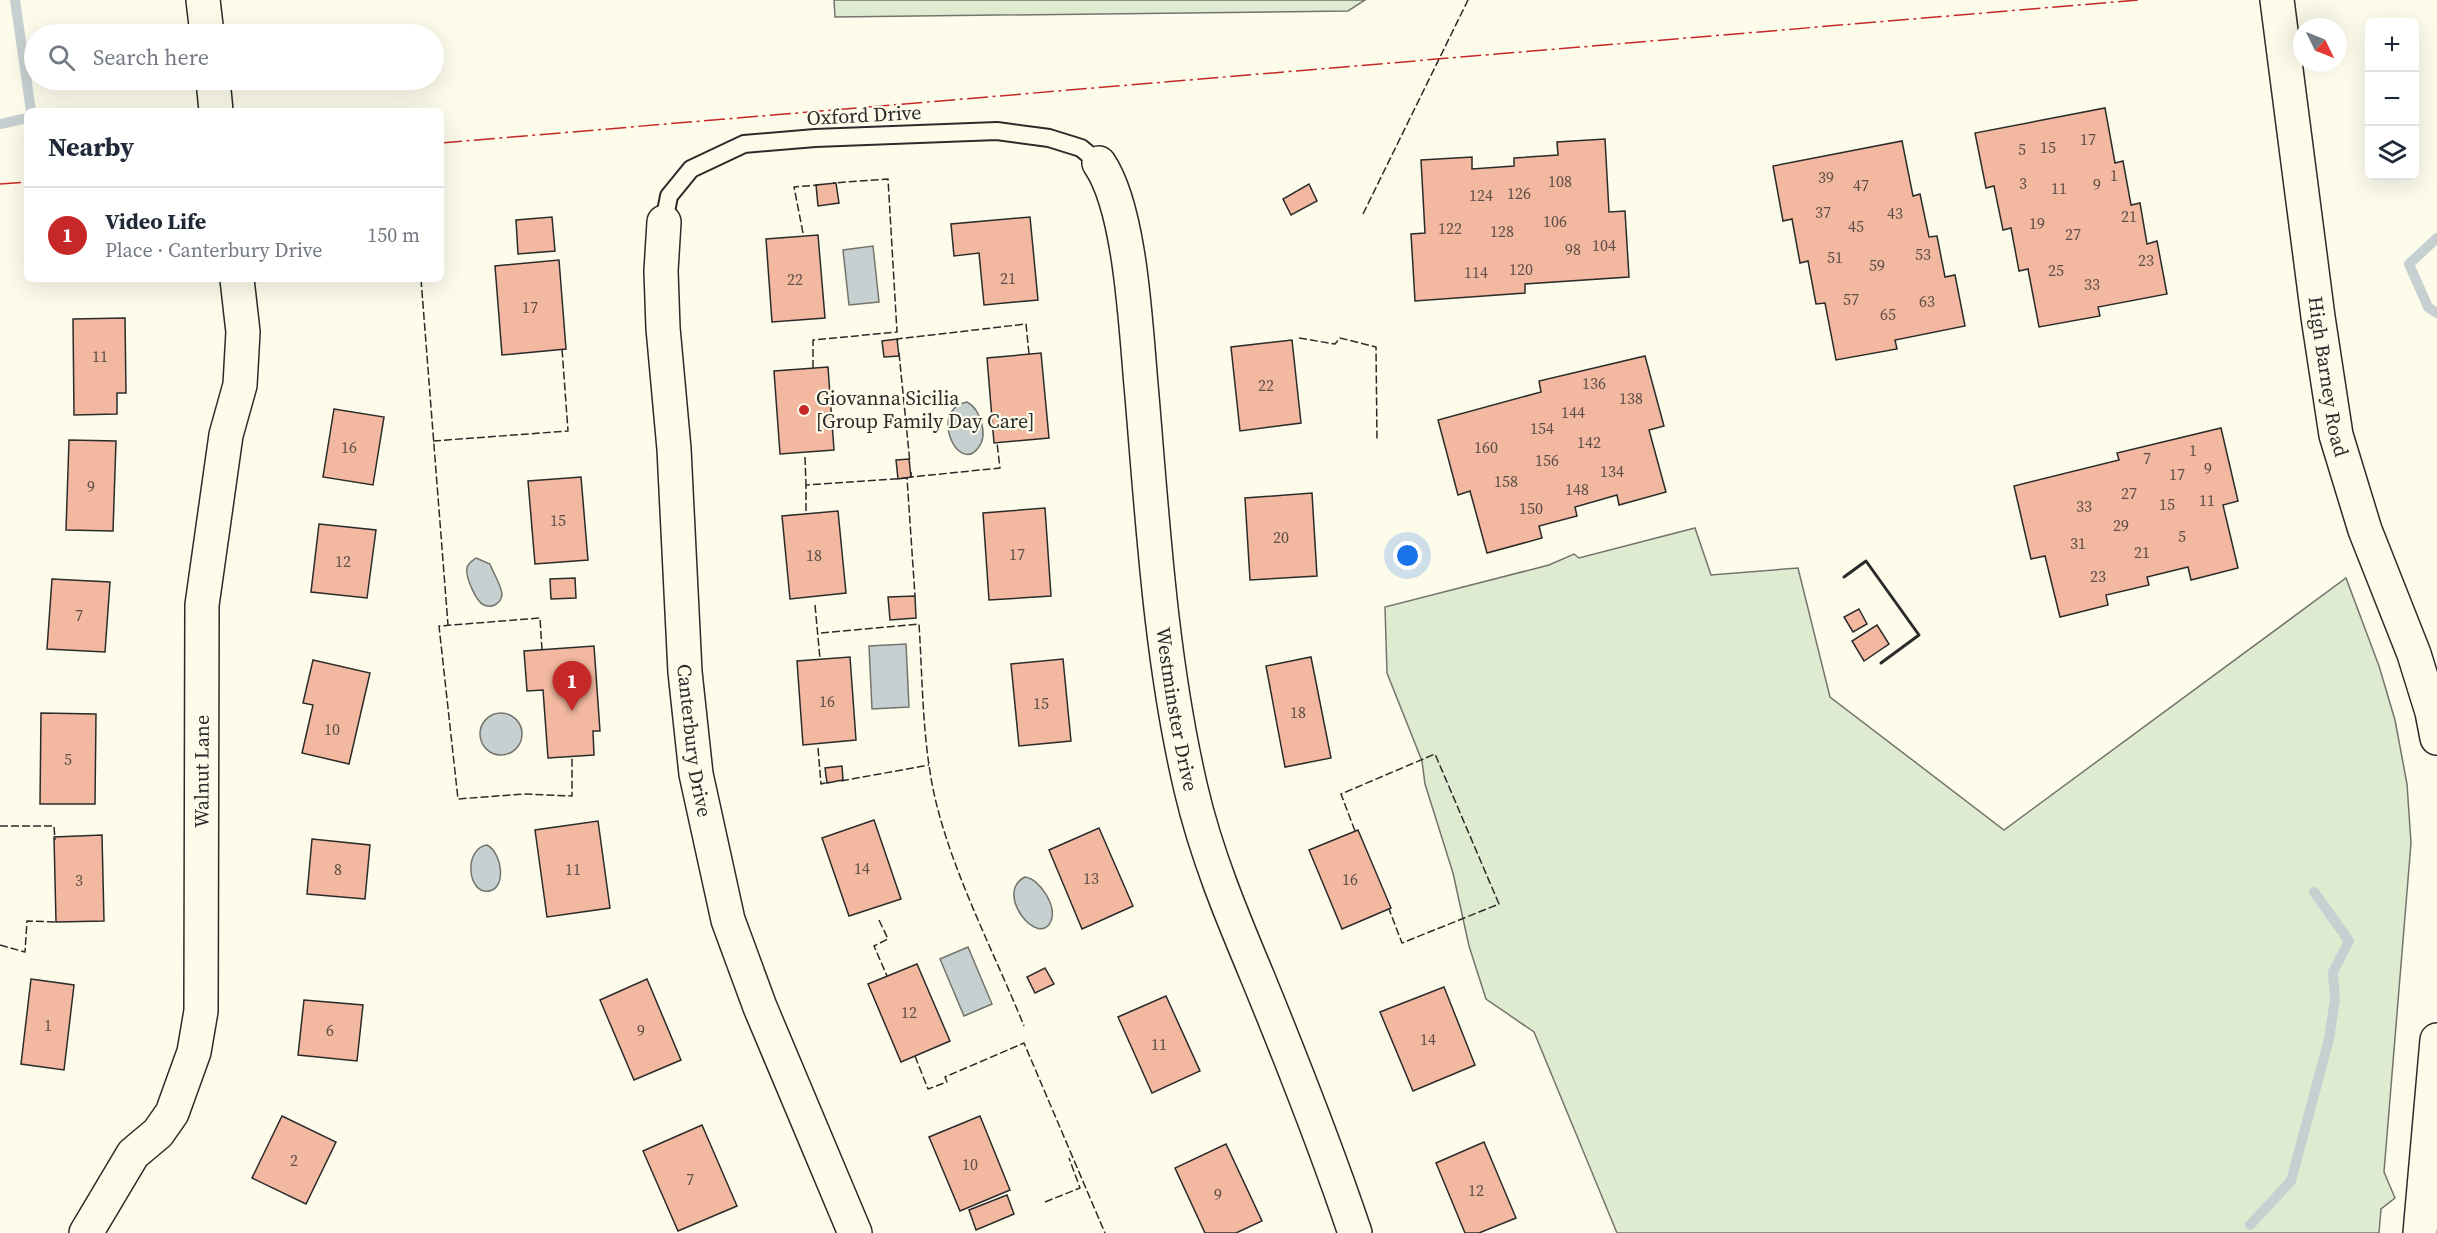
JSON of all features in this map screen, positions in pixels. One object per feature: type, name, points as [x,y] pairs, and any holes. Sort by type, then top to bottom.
[{"type":"street","points":[[203,0],[206,24]]},
{"type":"street","name":"High Barney Road","points":[[2277,0],[2316,306],[2337,435],[2365,530],[2414,654],[2432,712],[2437,738]]},
{"type":"street","points":[[214,90],[216,108]]},
{"type":"street","name":"Westminster Drive","points":[[1099,163],[1109,177],[1117,197],[1133,297],[1154,531],[1173,702],[1191,789],[1234,925],[1257,977],[1355,1233]]},
{"type":"street","name":"Canterbury Drive","points":[[664,222],[661,271],[663,328],[674,449],[685,672],[696,774],[728,920],[760,1007],[855,1233]]},
{"type":"street","name":"Walnut Lane","points":[[86,1233],[133,1154],[158,1133],[172,1113],[194,1052],[201,1011],[202,605],[226,435],[240,385],[243,332],[237,282]]},
{"type":"street","points":[[2420,1233],[2437,1040]]},
{"type":"lane","name":"Oxford Drive","points":[[664,222],[669,196],[691,170],[744,144],[815,138],[997,131],[1060,141],[1081,148],[1099,163]]},
{"type":"green space","points":[[834,0],[1365,0],[1348,11],[835,17]]},
{"type":"green space","points":[[1695,528],[1711,575],[1798,568],[1830,697],[2004,830],[2346,578],[2379,666],[2395,720],[2407,784],[2411,843],[2384,1172],[2395,1198],[2381,1209],[2379,1233],[1617,1233],[1534,1032],[1486,999],[1469,946],[1453,873],[1425,784],[1422,761],[1387,673],[1385,607],[1549,565],[1574,554],[1579,558]]},
{"type":"shaded area","points":[[873,246],[879,302],[849,305],[843,250]]},
{"type":"shaded area","points":[[967,402],[976,410],[983,430],[981,443],[970,454],[962,453],[955,447],[948,427],[949,416],[955,407]]},
{"type":"shaded area","points":[[476,558],[490,564],[501,588],[501,598],[493,606],[481,603],[469,582],[467,568],[469,563]]},
{"type":"shaded area","points":[[906,644],[909,707],[872,709],[869,646]]},
{"type":"shaded area","points":[[501,713],[516,719],[522,734],[516,749],[501,755],[486,749],[480,734],[486,719]]},
{"type":"shaded area","points":[[487,845],[497,856],[500,880],[492,890],[484,891],[474,883],[471,868],[475,853]]},
{"type":"shaded area","points":[[1025,877],[1041,888],[1052,908],[1051,921],[1045,928],[1037,928],[1029,924],[1021,916],[1016,905],[1014,895],[1016,885]]},
{"type":"shaded area","points":[[968,947],[992,1004],[964,1016],[940,959]]},
{"type":"building","points":[[2105,108],[2115,163],[2123,161],[2131,205],[2140,203],[2147,244],[2157,241],[2167,294],[2098,307],[2100,316],[2039,327],[2028,269],[2019,271],[2011,228],[2003,230],[1994,186],[1986,188],[1975,133]]},
{"type":"building","points":[[1605,139],[1609,212],[1625,211],[1629,277],[1525,284],[1525,293],[1415,301],[1411,234],[1425,233],[1421,160],[1472,157],[1472,169],[1514,166],[1514,158],[1558,155],[1557,142]]},
{"type":"building","points":[[1902,141],[1913,196],[1920,194],[1929,237],[1937,236],[1945,277],[1955,275],[1965,326],[1895,340],[1897,349],[1836,360],[1825,303],[1816,304],[1808,261],[1800,263],[1792,219],[1783,221],[1773,166]]},
{"type":"building","points":[[836,183],[839,203],[818,206],[816,185]]},
{"type":"building","points":[[1309,184],[1317,201],[1291,215],[1283,199]]},
{"type":"building","points":[[552,217],[555,251],[518,254],[516,220]]},
{"type":"building","points":[[1030,217],[1038,300],[984,305],[979,253],[954,256],[951,224]]},
{"type":"building","points":[[818,235],[825,318],[772,322],[766,239]]},
{"type":"building","points":[[559,260],[566,349],[502,355],[495,266]]},
{"type":"building","points":[[125,318],[126,393],[117,393],[117,414],[74,415],[73,319]]},
{"type":"building","points":[[897,339],[899,356],[884,357],[882,341]]},
{"type":"building","points":[[1292,340],[1301,423],[1240,431],[1231,347]]},
{"type":"building","points":[[1041,353],[1049,438],[994,443],[987,358]]},
{"type":"building","points":[[1645,356],[1664,426],[1649,430],[1666,492],[1619,505],[1617,495],[1575,507],[1577,516],[1539,526],[1542,538],[1487,553],[1470,491],[1458,495],[1438,420],[1541,392],[1539,381]]},
{"type":"building","name":"Giovanna Sicilia [Group Family Day Care]","points":[[828,367],[834,450],[780,454],[774,371]]},
{"type":"building","points":[[334,409],[384,417],[373,485],[323,477]]},
{"type":"building","points":[[2221,428],[2238,501],[2223,505],[2238,568],[2191,580],[2188,567],[2147,577],[2149,585],[2106,595],[2108,605],[2060,617],[2045,556],[2031,559],[2014,486],[2119,460],[2117,453]]},
{"type":"building","points":[[69,440],[116,441],[113,531],[66,530]]},
{"type":"building","points":[[909,459],[911,477],[898,479],[896,460]]},
{"type":"building","points":[[581,477],[588,560],[535,564],[528,481]]},
{"type":"building","points":[[1312,493],[1317,576],[1250,580],[1245,498]]},
{"type":"building","points":[[1045,508],[1051,596],[989,600],[983,513]]},
{"type":"building","points":[[838,511],[846,593],[790,599],[782,516]]},
{"type":"building","points":[[319,524],[376,530],[367,598],[311,592]]},
{"type":"building","points":[[575,578],[576,598],[551,599],[550,579]]},
{"type":"building","points":[[52,579],[110,582],[105,652],[47,649]]},
{"type":"building","points":[[915,596],[916,618],[890,620],[888,597]]},
{"type":"building","points":[[1859,609],[1867,624],[1853,632],[1844,617]]},
{"type":"building","points":[[1877,625],[1889,644],[1864,661],[1852,641]]},
{"type":"building","points":[[594,646],[600,731],[593,731],[594,755],[548,758],[543,690],[527,691],[524,651]]},
{"type":"building","points":[[850,657],[856,740],[803,745],[797,661]]},
{"type":"building","points":[[1311,657],[1331,758],[1285,767],[1266,666]]},
{"type":"building","points":[[1063,659],[1071,741],[1019,746],[1011,664]]},
{"type":"building","points":[[313,660],[370,673],[349,764],[302,753],[313,705],[303,703]]},
{"type":"building","points":[[41,713],[96,714],[95,804],[40,804]]},
{"type":"building","points":[[842,766],[843,780],[827,783],[825,768]]},
{"type":"building","points":[[874,820],[901,899],[849,916],[822,838]]},
{"type":"building","points":[[598,821],[610,908],[547,917],[535,830]]},
{"type":"building","points":[[1099,828],[1133,906],[1082,929],[1049,850]]},
{"type":"building","points":[[1358,830],[1391,908],[1342,929],[1309,850]]},
{"type":"building","points":[[102,835],[104,921],[56,922],[54,837]]},
{"type":"building","points":[[312,839],[370,845],[365,899],[307,894]]},
{"type":"building","points":[[917,964],[950,1041],[901,1062],[868,984]]},
{"type":"building","points":[[1045,968],[1054,984],[1035,993],[1027,977]]},
{"type":"building","points":[[31,979],[74,985],[64,1070],[21,1064]]},
{"type":"building","points":[[647,979],[681,1060],[634,1080],[600,1000]]},
{"type":"building","points":[[1444,987],[1475,1065],[1413,1091],[1380,1012]]},
{"type":"building","points":[[1166,996],[1200,1071],[1152,1093],[1118,1017]]},
{"type":"building","points":[[304,1000],[363,1005],[357,1061],[298,1055]]},
{"type":"building","points":[[282,1116],[336,1142],[306,1204],[252,1178]]},
{"type":"building","points":[[980,1116],[1010,1190],[960,1211],[929,1137]]},
{"type":"building","points":[[702,1125],[737,1206],[678,1231],[643,1151]]},
{"type":"building","points":[[1484,1142],[1516,1218],[1479,1233],[1465,1233],[1436,1163]]},
{"type":"building","points":[[1226,1144],[1262,1221],[1236,1233],[1205,1233],[1175,1168]]},
{"type":"building","points":[[1007,1195],[1014,1214],[976,1230],[969,1210]]},
{"type":"waterway","points":[[15,0],[24,62]]},
{"type":"waterway","points":[[28,90],[31,108]]},
{"type":"waterway","points":[[0,124],[24,119]]},
{"type":"waterway","points":[[2437,238],[2409,264],[2428,307],[2437,313]]},
{"type":"waterway","points":[[2250,1225],[2291,1181],[2329,1039],[2335,999],[2333,972],[2349,941],[2314,892]]},
{"type":"fence","points":[[1363,214],[1468,0]]},
{"type":"fence","points":[[813,368],[813,340],[897,332],[888,179],[833,183]]},
{"type":"fence","points":[[803,233],[794,187],[818,185]]},
{"type":"fence","points":[[421,282],[448,625]]},
{"type":"fence","points":[[898,341],[897,339],[1026,324],[1029,354]]},
{"type":"fence","points":[[1299,338],[1335,344],[1340,338],[1376,347],[1377,439]]},
{"type":"fence","points":[[433,441],[568,431],[562,349]]},
{"type":"fence","points":[[899,353],[910,463]]},
{"type":"fence","points":[[911,472],[911,477],[1000,468],[997,443]]},
{"type":"fence","points":[[805,457],[806,485]]},
{"type":"fence","points":[[806,511],[806,485],[907,478],[915,596]]},
{"type":"fence","points":[[815,605],[820,659]]},
{"type":"fence","points":[[542,650],[540,618],[439,626],[458,799],[524,794],[572,796],[572,756]]},
{"type":"fence","points":[[821,633],[919,624],[926,741],[938,810],[966,892],[1024,1026]]},
{"type":"fence","points":[[818,748],[821,784],[829,782]]},
{"type":"fence","points":[[1355,831],[1341,794],[1435,754],[1499,904],[1402,943],[1389,909]]},
{"type":"fence","points":[[841,781],[929,765]]},
{"type":"fence","points":[[0,826],[54,826],[55,840]]},
{"type":"fence","points":[[879,920],[888,939],[874,946],[887,976]]},
{"type":"fence","points":[[0,945],[25,952],[27,921],[56,922]]},
{"type":"fence","points":[[915,1056],[928,1089],[947,1082],[945,1077],[1024,1043],[1105,1233]]},
{"type":"fence","points":[[1045,1202],[1080,1188],[1069,1158]]},
{"type":"wall","points":[[1844,577],[1866,561],[1919,635],[1881,663]]},
{"type":"power","points":[[444,143],[2138,0]]},
{"type":"power","points":[[0,184],[24,182]]},
{"type":"place","name":"Giovanna Sicilia [Group Family Day Care]","points":[[804,410]]},
{"type":"place","name":"Video Life","points":[[572,711]]}]
